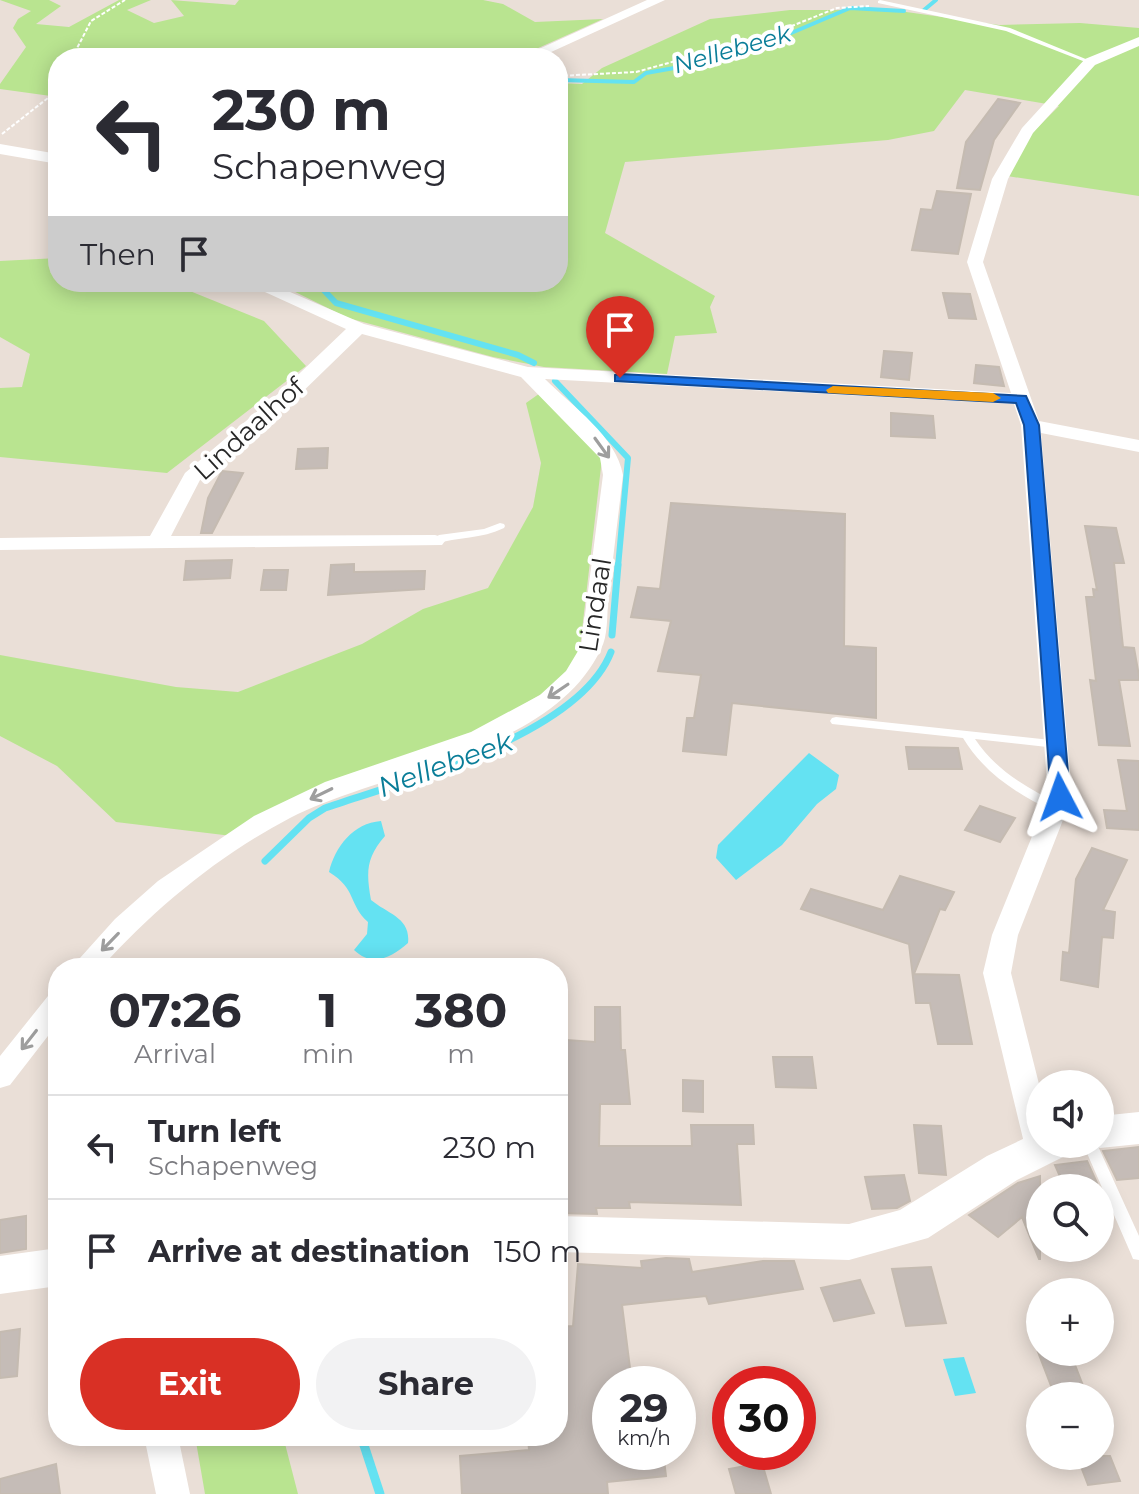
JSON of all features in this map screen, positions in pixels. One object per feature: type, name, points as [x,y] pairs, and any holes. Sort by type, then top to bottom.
[{"type":"street","points":[[549,48],[658,0]]},
{"type":"street","points":[[1026,1078],[997,973],[1005,935],[1058,808],[1056,744],[1031,425],[975,262],[976,248],[1012,154],[1027,131],[1090,62],[1139,41]]},
{"type":"street","points":[[0,149],[48,157]]},
{"type":"street","name":"Lindaal","points":[[95,958],[140,911],[195,865],[263,822],[334,788],[486,736],[571,682],[585,665],[592,646],[613,475],[610,458],[598,442],[528,373],[358,328],[275,292]]},
{"type":"street","name":"Lindaalhof","points":[[157,542],[192,477],[286,397],[358,328]]},
{"type":"street","points":[[528,373],[1021,399]]},
{"type":"street","points":[[1031,425],[1139,446]]},
{"type":"street","points":[[0,544],[435,541]]},
{"type":"street","points":[[0,1077],[48,1016]]},
{"type":"street","points":[[1114,1131],[1139,1128]]},
{"type":"street","points":[[568,1234],[849,1242],[912,1225],[1026,1157]]},
{"type":"street","points":[[0,1275],[48,1268]]},
{"type":"street","points":[[163,1446],[173,1494]]},
{"type":"lane","points":[[880,2],[1008,29],[1090,62]]},
{"type":"lane","points":[[435,541],[449,534],[487,531],[500,526]]},
{"type":"lane","points":[[836,721],[1056,744]]},
{"type":"lane","points":[[966,734],[976,751],[998,773],[1058,808]]},
{"type":"lane","points":[[1096,1158],[1139,1254]]},
{"type":"path","points":[[77,48],[91,21],[125,0]]},
{"type":"path","points":[[568,75],[636,72],[769,35],[805,18],[844,6],[906,8]]},
{"type":"path","points":[[0,136],[48,98]]},
{"type":"green space","points":[[0,0],[49,0],[61,6],[36,24],[69,27],[119,0],[151,0],[127,10],[154,23],[184,16],[171,0],[235,5],[239,0],[483,0],[503,4],[535,22],[603,19],[538,48],[48,48],[48,96],[0,89],[0,84],[26,47],[13,28],[18,19],[31,11]]},
{"type":"green space","points":[[790,10],[892,10],[999,25],[1080,23],[1139,28],[1139,196],[1007,176],[1030,135],[1059,106],[965,90],[934,131],[888,140],[625,162],[605,233],[715,296],[710,307],[717,333],[675,336],[667,374],[544,367],[493,357],[348,318],[295,292],[568,292],[568,83],[582,84],[602,68],[710,19]]},
{"type":"green space","points":[[48,259],[48,292],[192,292],[264,321],[306,366],[167,473],[0,457],[0,388],[22,387],[30,354],[0,337],[0,261]]},
{"type":"green space","points":[[543,391],[603,450],[577,673],[477,732],[232,836],[116,822],[57,766],[0,736],[0,655],[176,687],[238,692],[362,644],[423,609],[488,588],[533,507],[541,463],[526,403]]},
{"type":"green space","points":[[197,1446],[286,1446],[298,1494],[205,1494]]},
{"type":"water","points":[[809,753],[839,775],[836,789],[817,804],[782,845],[736,880],[716,858],[718,845]]},
{"type":"water","points":[[381,821],[385,836],[374,851],[369,866],[371,900],[397,917],[408,935],[408,943],[382,958],[368,958],[354,950],[367,934],[368,922],[344,884],[329,872],[347,838],[371,823]]},
{"type":"water","points":[[964,1357],[976,1393],[955,1396],[943,1359]]},
{"type":"building","points":[[998,99],[1020,103],[994,140],[980,190],[957,188],[966,142]]},
{"type":"building","points":[[937,191],[971,194],[958,254],[912,250],[921,209],[932,210]]},
{"type":"building","points":[[943,293],[970,294],[976,319],[949,318]]},
{"type":"building","points":[[884,351],[912,353],[909,380],[881,377]]},
{"type":"building","points":[[976,365],[999,367],[1004,386],[974,383]]},
{"type":"building","points":[[891,413],[933,416],[935,438],[891,436]]},
{"type":"building","points":[[328,448],[327,468],[296,469],[298,449]]},
{"type":"building","points":[[222,471],[243,473],[212,533],[201,533],[208,498]]},
{"type":"building","points":[[671,503],[845,514],[844,646],[876,648],[876,718],[732,703],[726,755],[683,751],[687,718],[694,718],[701,675],[658,671],[671,621],[631,617],[638,587],[660,589]]},
{"type":"building","points":[[1085,526],[1116,528],[1124,563],[1114,563],[1123,647],[1134,648],[1139,676],[1139,680],[1119,680],[1130,746],[1099,745],[1090,680],[1096,681],[1086,597],[1094,597],[1093,589],[1097,590]]},
{"type":"building","points":[[232,560],[230,578],[184,580],[186,561]]},
{"type":"building","points":[[354,564],[354,572],[425,571],[424,589],[328,595],[331,565]]},
{"type":"building","points":[[264,570],[288,570],[286,590],[261,590]]},
{"type":"building","points":[[906,747],[958,748],[962,769],[909,769]]},
{"type":"building","points":[[1118,760],[1139,761],[1139,830],[1107,828],[1104,810],[1127,811]]},
{"type":"building","points":[[980,806],[1015,818],[1000,842],[965,830]]},
{"type":"building","points":[[1092,848],[1127,860],[1103,910],[1115,912],[1113,938],[1102,937],[1098,987],[1061,980],[1063,952],[1069,953],[1076,879]]},
{"type":"building","points":[[900,876],[954,892],[945,910],[940,909],[914,974],[959,975],[972,1044],[938,1044],[930,1003],[916,1003],[909,944],[801,909],[811,889],[883,910]]},
{"type":"building","points":[[595,1007],[620,1007],[621,1050],[625,1050],[630,1104],[600,1104],[599,1146],[692,1146],[691,1125],[753,1125],[754,1144],[737,1144],[741,1205],[629,1202],[630,1208],[596,1208],[597,1214],[568,1213],[568,1040],[595,1042]]},
{"type":"building","points":[[773,1057],[812,1057],[816,1088],[776,1087]]},
{"type":"building","points":[[683,1080],[703,1081],[703,1112],[683,1111]]},
{"type":"building","points":[[914,1125],[941,1126],[946,1175],[919,1173]]},
{"type":"building","points":[[1139,1147],[1139,1178],[1117,1180],[1106,1158],[1114,1158],[1114,1150]]},
{"type":"building","points":[[1087,1161],[1093,1174],[1059,1174],[1055,1165]]},
{"type":"building","points":[[904,1175],[910,1201],[897,1208],[872,1209],[865,1177]]},
{"type":"building","points":[[1026,1180],[1026,1227],[1022,1217],[998,1237],[969,1215]]},
{"type":"building","points":[[26,1216],[26,1249],[0,1253],[0,1220]]},
{"type":"building","points":[[666,1258],[689,1259],[692,1272],[763,1261],[794,1261],[803,1289],[709,1304],[706,1296],[622,1305],[630,1366],[592,1366],[592,1470],[665,1470],[666,1476],[607,1482],[608,1494],[462,1494],[460,1456],[529,1450],[529,1446],[568,1446],[568,1326],[573,1326],[578,1264],[642,1268],[641,1261]]},
{"type":"building","points":[[931,1267],[946,1323],[906,1326],[892,1269]]},
{"type":"building","points":[[860,1280],[874,1313],[834,1321],[821,1288]]},
{"type":"building","points":[[20,1329],[17,1376],[0,1378],[0,1332]]},
{"type":"building","points":[[1043,1366],[1075,1366],[1082,1382],[1050,1382]]},
{"type":"building","points":[[56,1464],[60,1494],[0,1494],[0,1479]]},
{"type":"building","points":[[1114,1466],[1120,1481],[1088,1485],[1082,1470],[1114,1470]]},
{"type":"building","points":[[729,1470],[764,1470],[771,1494],[736,1494]]},
{"type":"waterway","name":"Nellebeek","points":[[924,10],[936,0]]},
{"type":"waterway","name":"Nellebeek","points":[[568,80],[634,82],[646,73],[714,61],[763,45],[850,8],[904,11]]},
{"type":"waterway","name":"Nellebeek","points":[[326,292],[336,303],[518,355],[534,363]]},
{"type":"waterway","name":"Nellebeek","points":[[555,381],[628,458],[618,567]]},
{"type":"waterway","name":"Nellebeek","points":[[612,635],[618,565]]},
{"type":"waterway","name":"Nellebeek","points":[[265,861],[309,818],[325,808],[442,769],[527,731],[564,708],[593,681],[611,652]]},
{"type":"waterway","name":"Nellebeek","points":[[364,1446],[380,1494]]},
{"type":"slow traffic","points":[[833,390],[993,398]]},
{"type":"route","points":[[620,378],[1021,399],[1031,425],[1060,797]]}]
